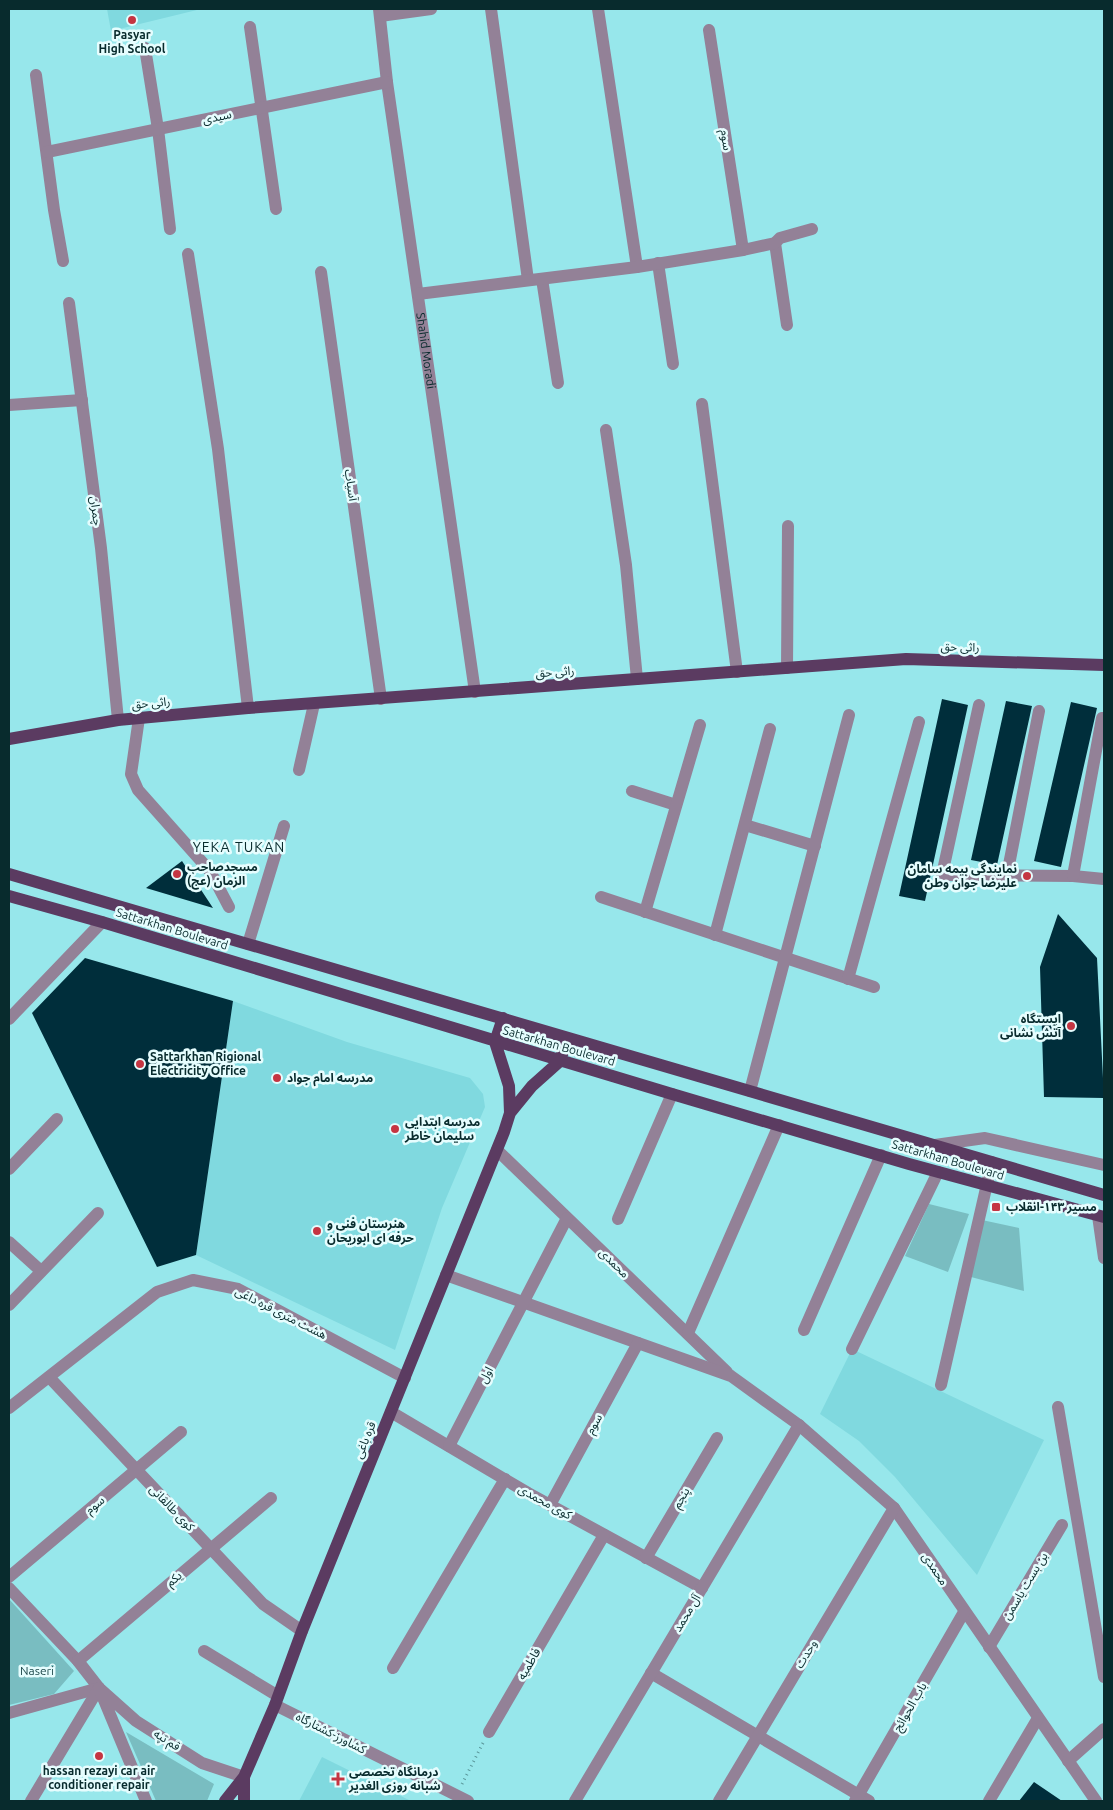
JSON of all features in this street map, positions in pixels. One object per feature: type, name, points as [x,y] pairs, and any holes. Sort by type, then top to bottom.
[{"type":"main road","name":"راثی حق","points":[[9,739],[118,720],[248,708],[906,659],[1104,665]]},
{"type":"main road","name":"Sattarkhan Boulevard","points":[[9,874],[1104,1195]]},
{"type":"main road","name":"Sattarkhan Boulevard","points":[[9,896],[102,922],[496,1042],[938,1172],[1101,1216]]},
{"type":"main road","points":[[496,1042],[503,1018]]},
{"type":"main road","points":[[560,1061],[567,1039]]},
{"type":"main road","name":"قره باغی","points":[[244,1777],[497,1150],[510,1112],[509,1086],[496,1042]]},
{"type":"main road","name":"قره باغی","points":[[510,1112],[532,1086],[560,1061]]},
{"type":"main road","points":[[225,1801],[244,1777]]},
{"type":"main road","points":[[244,1777],[244,1801]]},
{"type":"street","points":[[379,12],[431,9]]},
{"type":"street","points":[[490,9],[528,280]]},
{"type":"street","points":[[598,9],[636,267]]},
{"type":"street","name":"Shahid Moradi","points":[[379,12],[475,692]]},
{"type":"street","points":[[250,27],[276,209]]},
{"type":"street","name":"سوم","points":[[709,30],[743,250]]},
{"type":"street","points":[[145,48],[158,129],[170,230]]},
{"type":"street","points":[[36,75],[54,210],[63,261]]},
{"type":"street","name":"سیدی","points":[[47,152],[388,82]]},
{"type":"street","points":[[418,294],[636,267],[743,250],[775,243],[780,238],[812,229]]},
{"type":"street","points":[[775,243],[787,325]]},
{"type":"street","points":[[188,254],[218,449],[248,708]]},
{"type":"street","points":[[658,263],[673,364]]},
{"type":"street","name":"آسیاب","points":[[321,272],[381,699]]},
{"type":"street","points":[[542,279],[558,382]]},
{"type":"street","name":"چمران","points":[[69,303],[101,548],[118,720]]},
{"type":"street","points":[[9,405],[82,400]]},
{"type":"street","points":[[702,404],[737,672]]},
{"type":"street","points":[[606,430],[626,565],[637,679]]},
{"type":"street","points":[[787,668],[788,526]]},
{"type":"street","points":[[300,770],[314,704]]},
{"type":"street","points":[[978,705],[942,874],[1073,876],[1104,879]]},
{"type":"street","points":[[1008,876],[1039,711]]},
{"type":"street","points":[[750,1091],[849,715]]},
{"type":"street","points":[[139,718],[131,774],[138,790],[210,871],[229,907]]},
{"type":"street","points":[[1073,876],[1102,718]]},
{"type":"street","points":[[848,979],[919,722]]},
{"type":"street","points":[[645,912],[700,725]]},
{"type":"street","points":[[715,935],[770,729]]},
{"type":"street","points":[[632,792],[676,806]]},
{"type":"street","points":[[745,824],[815,846]]},
{"type":"street","points":[[248,944],[284,826]]},
{"type":"street","points":[[601,898],[874,988]]},
{"type":"street","points":[[9,1019],[102,922]]},
{"type":"street","points":[[618,1219],[672,1094]]},
{"type":"street","points":[[9,1169],[57,1119]]},
{"type":"street","points":[[688,1333],[778,1125]]},
{"type":"street","points":[[935,1145],[985,1138],[1104,1165]]},
{"type":"street","name":"محمدی","points":[[497,1150],[732,1376],[799,1425],[894,1508],[988,1647],[1096,1801]]},
{"type":"street","points":[[804,1330],[881,1155]]},
{"type":"street","points":[[941,1385],[992,1162]]},
{"type":"street","points":[[852,1349],[938,1172]]},
{"type":"street","points":[[9,1305],[98,1213]]},
{"type":"street","points":[[1101,1216],[1104,1258]]},
{"type":"street","name":"اول","points":[[448,1446],[567,1218]]},
{"type":"street","points":[[9,1242],[41,1271]]},
{"type":"street","name":"محمدی","points":[[446,1275],[732,1376]]},
{"type":"street","name":"هشت متری قره داغی","points":[[9,1408],[158,1292],[194,1280],[238,1289],[405,1378]]},
{"type":"street","name":"سوم","points":[[550,1505],[638,1343]]},
{"type":"street","name":"کوی طالقانی","points":[[49,1377],[263,1604],[302,1631]]},
{"type":"street","points":[[1058,1407],[1104,1677]]},
{"type":"street","name":"کوی محمدی","points":[[391,1412],[550,1505],[702,1588]]},
{"type":"street","name":"آل محمد","points":[[575,1801],[799,1425]]},
{"type":"street","name":"سوم","points":[[9,1577],[181,1432]]},
{"type":"street","name":"پنجم","points":[[646,1558],[717,1438]]},
{"type":"street","points":[[393,1668],[505,1479]]},
{"type":"street","name":"یکم","points":[[78,1661],[271,1498]]},
{"type":"street","name":"وحدت","points":[[719,1801],[894,1508]]},
{"type":"street","name":"بن بست یاسمن","points":[[988,1647],[1062,1525]]},
{"type":"street","name":"فاطمیه","points":[[489,1732],[604,1535]]},
{"type":"street","name":"قم تپه","points":[[9,1588],[78,1661],[99,1688],[136,1721],[202,1763],[244,1777]]},
{"type":"street","name":"باب الحوائج","points":[[861,1799],[964,1612]]},
{"type":"street","name":"کشاورز-کشتارگاه","points":[[204,1651],[276,1700],[454,1798],[468,1801]]},
{"type":"street","points":[[651,1673],[861,1799]]},
{"type":"street","points":[[9,1712],[99,1688]]},
{"type":"street","points":[[31,1801],[99,1688]]},
{"type":"street","name":"قم تپه","points":[[99,1688],[146,1801]]},
{"type":"street","points":[[989,1801],[1038,1718]]},
{"type":"street","points":[[1068,1761],[1104,1729]]},
{"type":"path","points":[[454,1798],[489,1732]]},
{"type":"shaded area","name":"Pasyar High School","points":[[107,9],[201,9],[111,31]]},
{"type":"shaded area","points":[[233,1001],[347,1042],[470,1078],[483,1094],[485,1107],[442,1208],[395,1350],[196,1255]]},
{"type":"shaded area","points":[[852,1349],[1044,1440],[977,1575],[895,1477],[859,1441],[820,1414]]},
{"type":"shaded area","name":"درمانگاه تخصصی شبانه روزی الغدیر","points":[[322,1757],[411,1801],[299,1801]]},
{"type":"green space","points":[[929,1204],[969,1214],[948,1272],[905,1256]]},
{"type":"green space","points":[[982,1220],[1019,1228],[1024,1291],[971,1277]]},
{"type":"green space","name":"Naseri","points":[[9,1599],[74,1671],[54,1694],[9,1705]]},
{"type":"green space","points":[[126,1732],[214,1784],[207,1801],[156,1801]]},
{"type":"building","points":[[942,699],[968,705],[925,901],[899,896]]},
{"type":"building","points":[[1006,701],[1032,706],[997,865],[971,860]]},
{"type":"building","points":[[1071,702],[1097,708],[1061,867],[1034,861]]},
{"type":"building","name":"مسجدصاحب الزمان (عج)","points":[[182,861],[213,908],[146,888]]},
{"type":"building","name":"ایستگاه آتش نشانی","points":[[1058,914],[1097,958],[1104,1098],[1044,1097],[1040,967]]},
{"type":"building","name":"Sattarkhan Rigional Electricity Office","points":[[85,958],[233,1001],[196,1255],[157,1267],[32,1013]]},
{"type":"building","points":[[1034,1782],[1062,1801],[1019,1801]]},
{"type":"place","name":"Pasyar High School","points":[[132,20]]},
{"type":"place","name":"مسجدصاحب الزمان (عج)","points":[[177,874]]},
{"type":"place","name":"نمایندگی بیمه سامان علیرضا جوان وطن","points":[[1027,876]]},
{"type":"place","name":"ایستگاه آتش نشانی","points":[[1071,1026]]},
{"type":"place","name":"Sattarkhan Rigional Electricity Office","points":[[140,1064]]},
{"type":"place","name":"مدرسه امام جواد","points":[[277,1078]]},
{"type":"place","name":"مدرسه ابتدایی سلیمان خاطر","points":[[395,1129]]},
{"type":"place","name":"مسیر ۱۴۳-انقلاب","points":[[996,1207]]},
{"type":"place","name":"هنرستان فنی و حرفه ای ابوریحان","points":[[317,1231]]},
{"type":"place","name":"hassan rezayi car air conditioner repair","points":[[99,1756]]},
{"type":"place","name":"درمانگاه تخصصی شبانه روزی الغدیر","points":[[338,1779]]},
{"type":"district","name":"YEKA TUKAN","points":[[239,847]]}]
